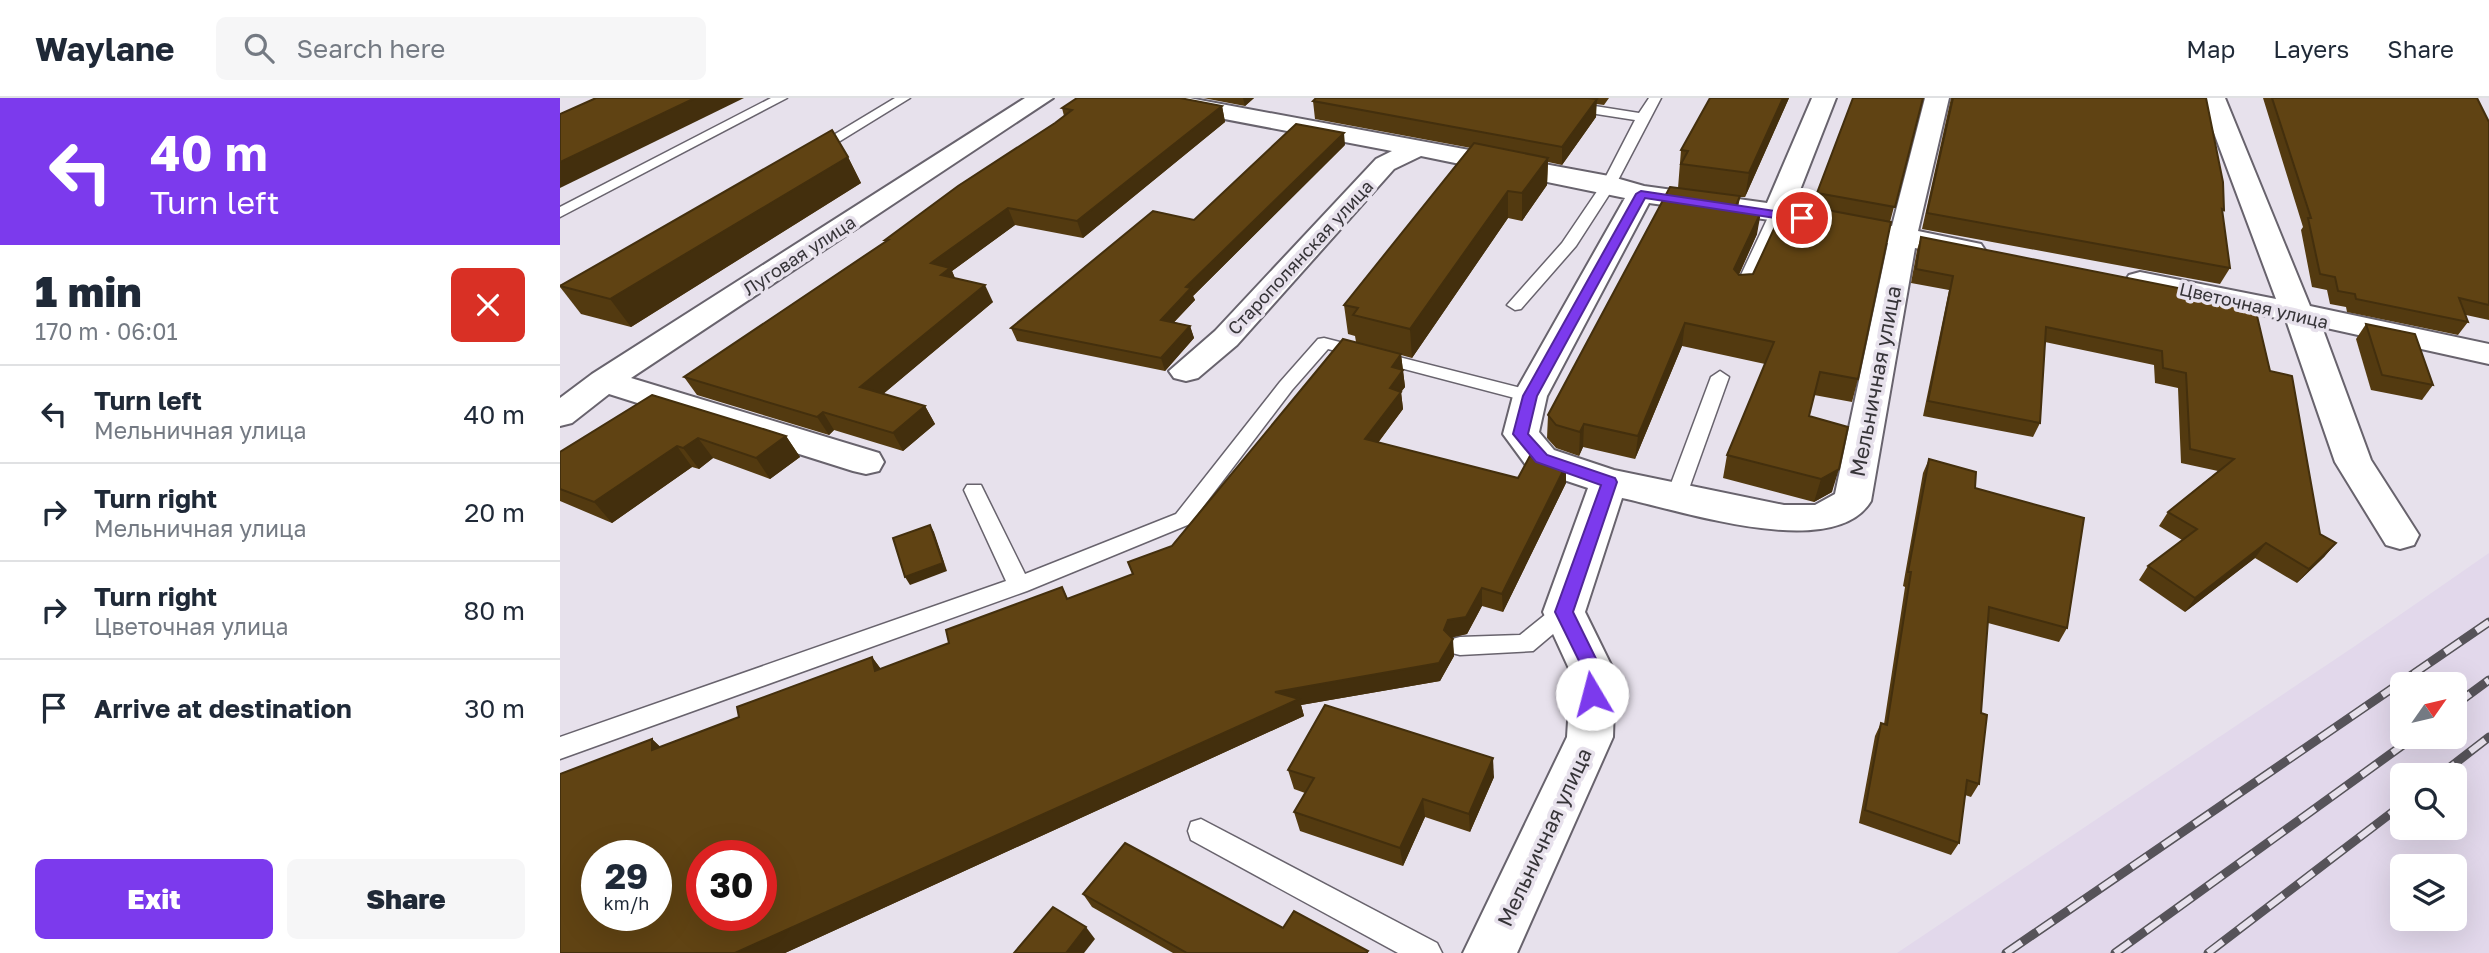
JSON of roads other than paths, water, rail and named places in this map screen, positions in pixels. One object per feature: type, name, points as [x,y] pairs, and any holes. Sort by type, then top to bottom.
[{"type":"street","name":"Луговая улица","points":[[560,415],[604,382],[1041,98]]},
{"type":"street","points":[[1151,98],[1609,184],[1641,194],[1777,213],[1997,255]]},
{"type":"street","points":[[1777,213],[1824,98]]},
{"type":"street","name":"Мельничная улица","points":[[1641,194],[1530,396],[1521,434],[1541,459],[1609,482],[1784,519],[1821,518],[1852,501],[1903,237],[1937,98]]},
{"type":"street","points":[[2213,98],[2297,313],[2307,329],[2353,462],[2400,535]]},
{"type":"street","name":"Старополянская улица","points":[[1186,371],[1226,338],[1385,164],[1418,148]]},
{"type":"street","name":"Цветочная улица","points":[[2118,277],[2265,304],[2489,354]]},
{"type":"street","points":[[604,382],[866,462]]},
{"type":"street","points":[[1564,612],[1609,482]]},
{"type":"street","name":"Мельничная улица","points":[[1490,953],[1590,737],[1594,673],[1564,612]]},
{"type":"lane","points":[[560,213],[781,98]]},
{"type":"lane","points":[[798,160],[904,98]]},
{"type":"lane","points":[[1519,98],[1643,117]]},
{"type":"lane","points":[[1516,305],[1568,246],[1609,184],[1655,98]]},
{"type":"lane","points":[[1741,292],[1777,213]]},
{"type":"lane","points":[[560,748],[1019,585],[1183,519],[1286,386],[1324,343],[1530,396]]},
{"type":"lane","points":[[1676,497],[1720,377]]},
{"type":"lane","points":[[974,490],[1019,585]]},
{"type":"lane","points":[[1460,646],[1525,644],[1564,612]]},
{"type":"lane","points":[[1201,831],[1427,953]]},
{"type":"railway","points":[[2006,953],[2489,622]]},
{"type":"railway","points":[[2468,695],[2489,680]]},
{"type":"railway","points":[[2455,763],[2489,737]]},
{"type":"railway","points":[[2115,953],[2397,749]]},
{"type":"railway","points":[[2208,953],[2390,814]]}]
